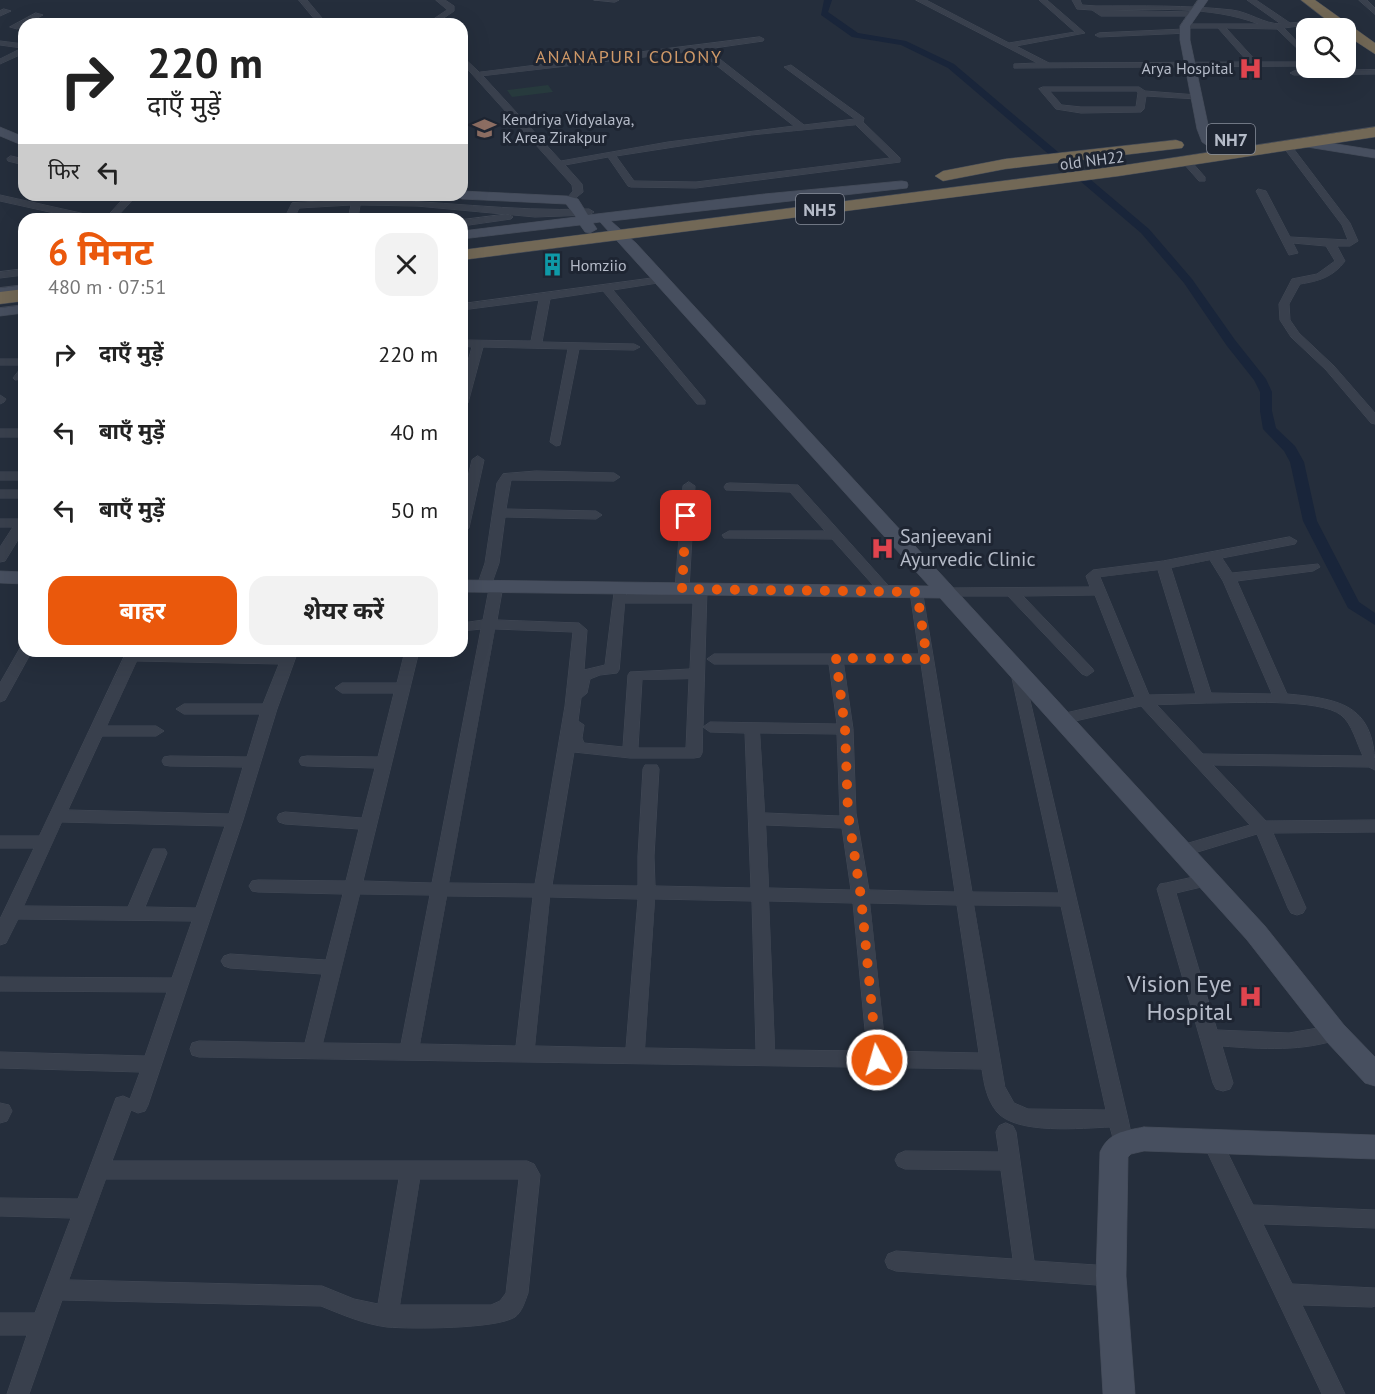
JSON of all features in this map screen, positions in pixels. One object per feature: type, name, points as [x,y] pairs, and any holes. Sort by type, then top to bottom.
[{"type":"highway","points":[[1295,0],[1319,18]]},
{"type":"highway","points":[[1307,0],[1375,50]]},
{"type":"highway","points":[[1319,0],[1375,38]]},
{"type":"highway","points":[[1325,0],[1375,38]]},
{"type":"highway","points":[[1356,46],[1375,62]]},
{"type":"highway","points":[[1295,141],[1375,119]]},
{"type":"highway","name":"NH7","points":[[1014,173],[1095,163],[1329,123]]},
{"type":"highway","name":"NH5","points":[[613,229],[898,187],[1287,141],[1375,124]]},
{"type":"highway","name":"NH5","points":[[1095,163],[1186,162],[1295,141],[1375,132]]},
{"type":"highway","name":"old NH22","points":[[1095,163],[1295,141]]},
{"type":"highway","name":"NH5","points":[[468,240],[586,221],[613,229],[1014,173]]},
{"type":"highway","name":"NH5","points":[[468,253],[586,221]]},
{"type":"highway","points":[[0,298],[18,296]]},
{"type":"highway","points":[[0,304],[18,302]]},
{"type":"street","points":[[303,0],[318,18]]},
{"type":"street","points":[[439,18],[451,8],[440,0]]},
{"type":"street","points":[[598,0],[615,0]]},
{"type":"street","points":[[920,0],[1048,66]]},
{"type":"street","points":[[1011,45],[1082,33],[1043,0]]},
{"type":"street","points":[[1076,0],[1082,8],[1196,9],[1237,13],[1277,27],[1296,45]]},
{"type":"street","points":[[1098,8],[1166,0]]},
{"type":"street","points":[[1251,0],[1289,26]]},
{"type":"street","points":[[1363,0],[1375,12]]},
{"type":"street","points":[[1098,8],[1109,21]]},
{"type":"street","points":[[1196,9],[1252,27]]},
{"type":"street","points":[[1196,9],[1185,29],[1197,97],[1208,142]]},
{"type":"street","points":[[32,18],[39,15]]},
{"type":"street","points":[[18,24],[10,27],[18,28]]},
{"type":"street","points":[[1099,35],[1221,27],[1296,26]]},
{"type":"street","points":[[1118,27],[1126,34]]},
{"type":"street","points":[[1221,27],[1255,64]]},
{"type":"street","points":[[478,74],[760,39]]},
{"type":"street","points":[[0,43],[18,45]]},
{"type":"street","points":[[700,48],[801,127]]},
{"type":"street","points":[[1,61],[18,54]]},
{"type":"street","points":[[1356,63],[1375,62]]},
{"type":"street","points":[[468,64],[579,188],[573,197]]},
{"type":"street","points":[[1192,70],[1255,64],[1296,64]]},
{"type":"street","points":[[1017,66],[1375,72]]},
{"type":"street","points":[[788,67],[858,117],[861,120],[858,122]]},
{"type":"street","points":[[1142,93],[1140,109],[1097,99],[1043,89],[1059,107],[1097,99],[1138,89],[1142,93],[1197,97]]},
{"type":"street","points":[[559,164],[610,154],[801,127],[858,122],[897,160],[696,185],[641,186],[632,184],[610,154]]},
{"type":"street","points":[[0,124],[18,130]]},
{"type":"street","points":[[0,131],[18,139]]},
{"type":"street","points":[[1295,141],[1375,154]]},
{"type":"street","points":[[1287,240],[1346,244],[1353,241],[1347,225],[1295,141]]},
{"type":"street","points":[[11,159],[18,161]]},
{"type":"street","points":[[1186,162],[1202,179]]},
{"type":"street","points":[[468,234],[898,187]]},
{"type":"street","points":[[468,189],[573,197],[582,201],[586,221]]},
{"type":"street","points":[[1261,191],[1293,253]]},
{"type":"street","points":[[468,195],[567,200],[573,202],[586,221]]},
{"type":"street","points":[[0,198],[67,213]]},
{"type":"street","points":[[116,213],[126,201]]},
{"type":"street","points":[[292,213],[295,205],[356,202],[417,203],[544,213],[586,221]]},
{"type":"street","points":[[354,213],[356,202]]},
{"type":"street","points":[[468,222],[544,213]]},
{"type":"street","points":[[613,229],[948,592],[1256,933],[1335,1032],[1375,1075]]},
{"type":"street","points":[[1330,243],[1340,261],[1326,275],[1317,279],[1296,281],[1284,304],[1285,320],[1295,335],[1330,368],[1375,420]]},
{"type":"street","points":[[0,275],[18,273]]},
{"type":"street","points":[[468,306],[545,298],[660,280]]},
{"type":"street","points":[[606,288],[701,402]]},
{"type":"street","points":[[0,292],[18,290]]},
{"type":"street","points":[[536,345],[545,298]]},
{"type":"street","points":[[0,312],[18,310]]},
{"type":"street","points":[[468,343],[634,347]]},
{"type":"street","points":[[468,380],[478,343]]},
{"type":"street","points":[[556,442],[574,346]]},
{"type":"street","points":[[0,363],[18,362]]},
{"type":"street","points":[[0,433],[18,433]]},
{"type":"street","points":[[468,502],[478,460]]},
{"type":"street","points":[[409,1052],[489,624],[492,563],[503,483],[507,477],[536,475],[614,477]]},
{"type":"street","points":[[0,476],[18,476]]},
{"type":"street","points":[[688,486],[695,594],[695,674],[694,753],[630,753],[578,748],[574,738],[583,676],[598,670],[612,670],[635,675],[695,674]]},
{"type":"street","points":[[730,488],[794,488],[887,592]]},
{"type":"street","points":[[0,494],[18,495]]},
{"type":"street","points":[[500,513],[596,515]]},
{"type":"street","points":[[0,523],[18,522]]},
{"type":"street","points":[[2,552],[18,529]]},
{"type":"street","points":[[729,535],[837,535]]},
{"type":"street","points":[[1290,541],[1163,565],[1098,573],[1093,576],[1093,580],[1105,601],[1144,700],[1262,826],[1297,908]]},
{"type":"street","points":[[1214,556],[1228,578],[1282,699]]},
{"type":"street","points":[[1163,565],[1205,699]]},
{"type":"street","points":[[1228,578],[1313,567]]},
{"type":"street","points":[[0,577],[18,578]]},
{"type":"street","points":[[468,586],[620,596],[1099,591]]},
{"type":"street","points":[[917,592],[990,1061],[1001,1101],[1008,1110],[1018,1115],[1120,1131],[1144,1139],[1375,1147]]},
{"type":"street","points":[[1013,593],[1087,671]]},
{"type":"street","points":[[612,670],[620,596]]},
{"type":"street","points":[[468,626],[489,624],[574,626],[580,630],[573,706],[542,891],[540,929],[531,984],[525,1054]]},
{"type":"street","points":[[0,697],[22,657]]},
{"type":"street","points":[[0,938],[130,657]]},
{"type":"street","points":[[18,1394],[98,1170],[151,1064],[235,820],[269,709],[289,657]]},
{"type":"street","points":[[312,1051],[410,657]]},
{"type":"street","points":[[714,658],[927,659]]},
{"type":"street","points":[[836,658],[845,729],[849,822],[861,897],[877,1060]]},
{"type":"street","points":[[1017,669],[1120,1131],[1114,1152],[1111,1276],[1119,1394]]},
{"type":"street","points":[[630,753],[635,675]]},
{"type":"street","points":[[342,688],[402,688]]},
{"type":"street","points":[[1062,718],[1144,700],[1282,699],[1331,703],[1341,706],[1348,712],[1374,764],[1200,759]]},
{"type":"street","points":[[184,709],[269,709]]},
{"type":"street","points":[[710,727],[845,729]]},
{"type":"street","points":[[752,728],[758,819],[766,1058]]},
{"type":"street","points":[[96,731],[156,731]]},
{"type":"street","points":[[170,761],[252,762]]},
{"type":"street","points":[[307,761],[383,763]]},
{"type":"street","points":[[636,1056],[647,892],[646,856],[651,769]]},
{"type":"street","points":[[57,816],[235,820]]},
{"type":"street","points":[[285,818],[368,824]]},
{"type":"street","points":[[758,819],[849,822]]},
{"type":"street","points":[[1181,851],[1262,826],[1375,826]]},
{"type":"street","points":[[0,842],[45,842]]},
{"type":"street","points":[[134,914],[159,854]]},
{"type":"street","points":[[1208,880],[1166,889],[1191,967],[1223,1083]]},
{"type":"street","points":[[258,886],[1068,900]]},
{"type":"street","points":[[12,912],[203,915]]},
{"type":"street","points":[[230,961],[332,967]]},
{"type":"street","points":[[0,984],[179,985]]},
{"type":"street","points":[[1210,1037],[1267,1041],[1314,1039],[1335,1032]]},
{"type":"street","points":[[199,1049],[990,1061]]},
{"type":"street","points":[[0,1060],[151,1064]]},
{"type":"street","points":[[1006,1131],[1025,1269]]},
{"type":"street","points":[[1213,1143],[1334,1394]]},
{"type":"street","points":[[905,1160],[1010,1161]]},
{"type":"street","points":[[54,1290],[322,1296],[353,1310],[387,1316],[491,1315],[505,1311],[514,1305],[518,1293],[529,1172],[527,1170],[411,1172],[98,1170]]},
{"type":"street","points":[[387,1316],[411,1172]]},
{"type":"street","points":[[0,1206],[84,1209]]},
{"type":"street","points":[[1246,1214],[1375,1219]]},
{"type":"street","points":[[897,1261],[1111,1276]]},
{"type":"street","points":[[1287,1294],[1372,1297]]},
{"type":"street","points":[[0,1324],[42,1324]]},
{"type":"shaded area","points":[[548,85],[553,92],[512,97],[507,90]]},
{"type":"waterway","points":[[828,0],[824,13],[855,35],[903,43],[951,66],[1145,231],[1188,281],[1231,343],[1260,379],[1266,392],[1266,411],[1270,429],[1290,449],[1297,462],[1310,521],[1353,605],[1375,620]]},
{"type":"place","name":"Arya Hospital","points":[[1251,68]]},
{"type":"place","name":"Kendriya Vidyalaya, K Area Zirakpur","points":[[484,128]]},
{"type":"place","name":"Homziio","points":[[552,265]]},
{"type":"place","name":"Sanjeevani Ayurvedic Clinic","points":[[882,548]]},
{"type":"place","name":"Vision Eye Hospital","points":[[1250,997]]},
{"type":"district","name":"ANANAPURI COLONY","points":[[629,56]]},
{"type":"route","points":[[686,516],[682,589],[917,592],[927,659],[836,658],[845,729],[848,813],[861,897],[861,916],[877,1060]]}]
